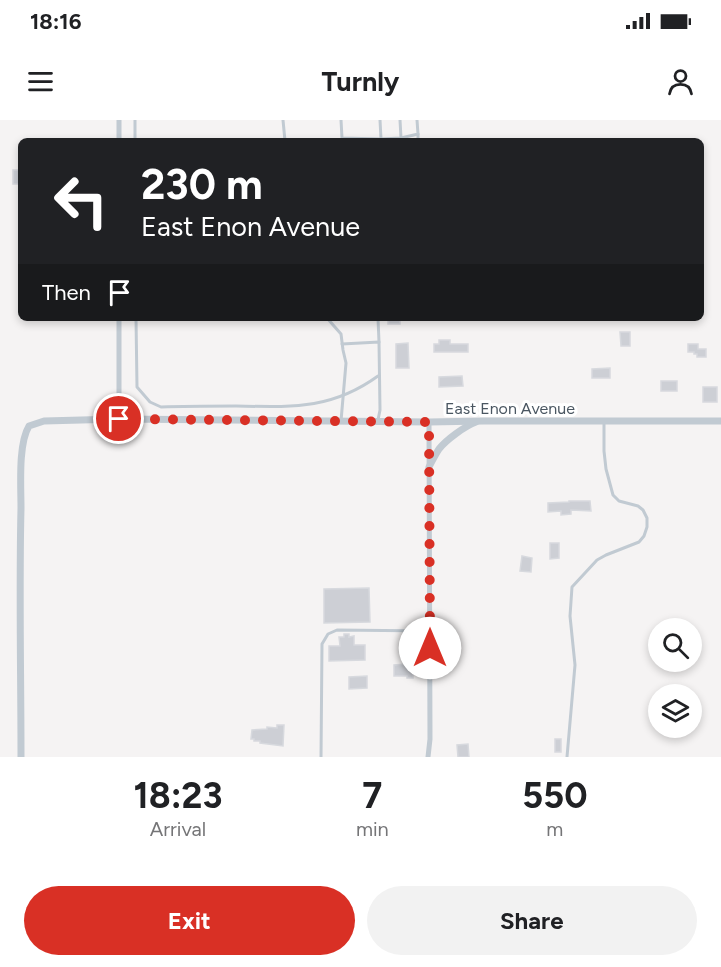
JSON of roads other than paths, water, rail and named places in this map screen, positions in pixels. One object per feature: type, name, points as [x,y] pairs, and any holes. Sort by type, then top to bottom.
[{"type":"street","points":[[119,120],[119,138]]},
{"type":"street","points":[[119,321],[119,419]]},
{"type":"street","name":"East Enon Avenue","points":[[21,757],[22,459],[24,435],[29,426],[44,421],[119,419],[429,422],[721,421]]},
{"type":"street","points":[[429,467],[438,450],[447,441],[472,423],[484,421]]},
{"type":"street","points":[[429,422],[429,757]]},
{"type":"lane","points":[[135,120],[135,138]]},
{"type":"lane","points":[[283,120],[285,138]]},
{"type":"lane","points":[[341,120],[342,138]]},
{"type":"lane","points":[[380,120],[381,138]]},
{"type":"lane","points":[[400,120],[401,138],[418,134]]},
{"type":"lane","points":[[417,120],[418,138]]},
{"type":"lane","points":[[136,321],[137,387],[150,402],[161,406],[293,407],[324,403],[344,396],[378,376]]},
{"type":"lane","points":[[330,321],[341,334],[346,363],[341,421]]},
{"type":"lane","points":[[378,321],[380,410],[378,421]]},
{"type":"lane","points":[[342,344],[379,342]]},
{"type":"lane","points":[[567,757],[575,665],[570,616],[572,588],[597,561],[639,542],[647,526],[647,518],[643,510],[619,501],[613,495],[605,460],[604,421]]},
{"type":"lane","points":[[321,757],[322,644],[328,634],[337,630],[430,631]]}]
